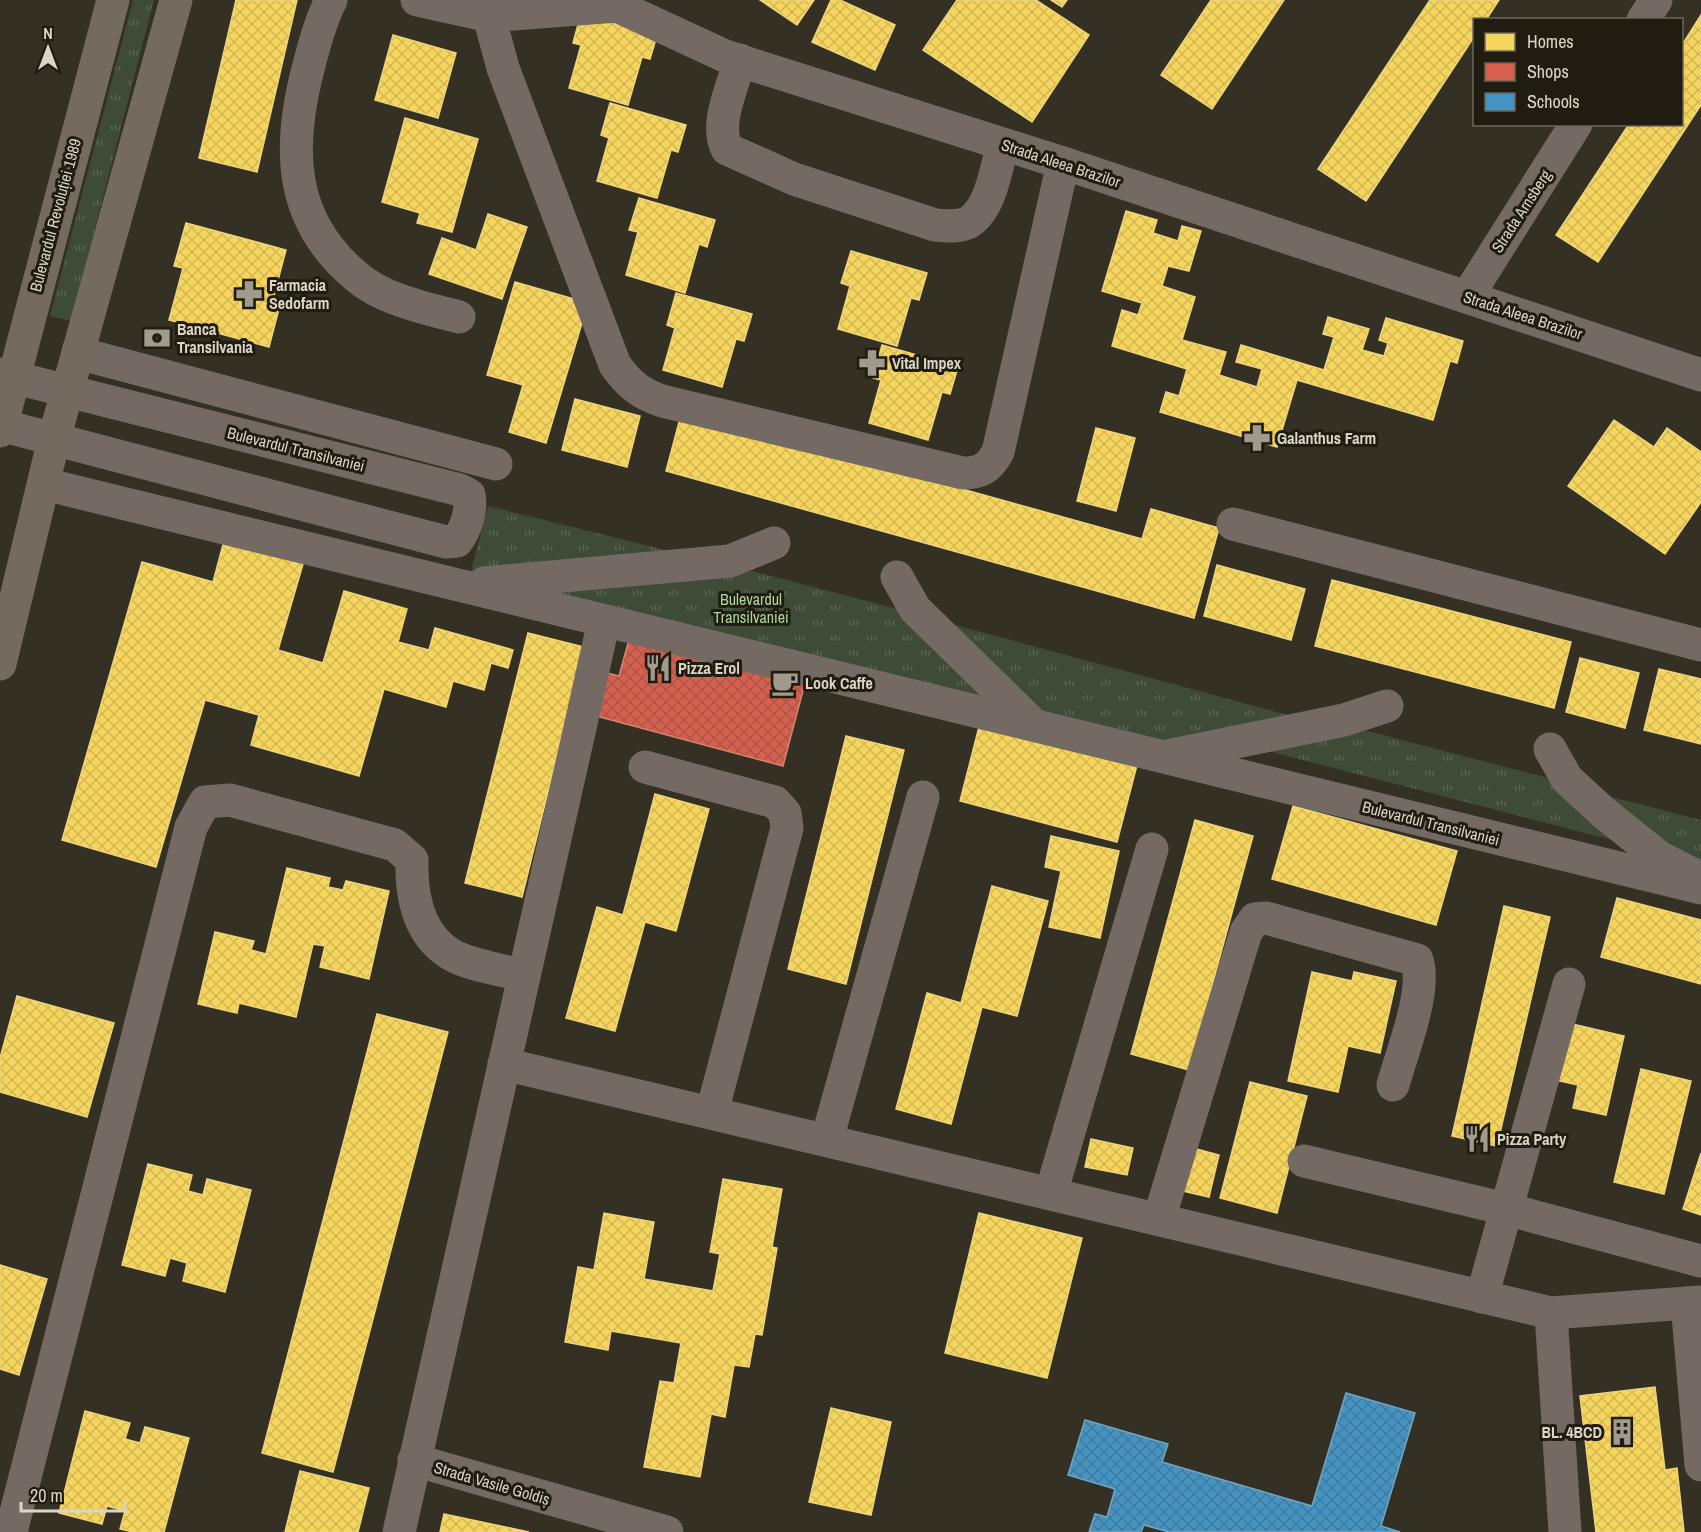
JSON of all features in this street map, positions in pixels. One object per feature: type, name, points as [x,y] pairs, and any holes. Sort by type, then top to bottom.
[{"type":"main road","name":"Bulevardul Revoluției 1989","points":[[0,427],[6,376],[113,0]]},
{"type":"main road","points":[[0,664],[54,439],[176,0]]},
{"type":"street","points":[[331,0],[314,46],[301,93],[295,142],[297,173],[306,209],[322,244],[358,279],[402,301],[459,317]]},
{"type":"street","name":"Strada Aleea Brazilor","points":[[417,0],[489,16],[618,3],[740,60],[1701,375]]},
{"type":"street","points":[[1644,18],[1656,0]]},
{"type":"street","points":[[489,16],[503,68],[615,365],[631,386],[642,394],[662,401],[963,473],[976,473],[991,465],[998,452],[1063,164]]},
{"type":"street","points":[[740,60],[723,124],[722,138],[727,148],[794,179],[935,225],[955,227],[972,220],[985,202],[1004,145]]},
{"type":"street","name":"Strada Arnsberg","points":[[1467,297],[1575,126]]},
{"type":"street","points":[[79,351],[496,464]]},
{"type":"street","name":"Bulevardul Transilvaniei","points":[[0,427],[54,439],[446,542],[456,542],[464,531],[471,505],[469,495],[460,490],[6,376]]},
{"type":"street","name":"Bulevardul Transilvaniei","points":[[44,484],[1701,888]]},
{"type":"street","points":[[1233,524],[1701,645]]},
{"type":"street","name":"Bulevardul Transilvaniei","points":[[457,586],[730,561],[774,543]]},
{"type":"street","points":[[897,577],[915,609],[1034,726]]},
{"type":"street","points":[[414,1460],[604,621]]},
{"type":"street","name":"Bulevardul Transilvaniei","points":[[1162,757],[1344,720],[1387,706]]},
{"type":"street","points":[[1550,748],[1567,779],[1604,813],[1659,857],[1701,878]]},
{"type":"street","points":[[645,767],[775,802],[786,813],[788,828],[712,1112]]},
{"type":"street","points":[[827,1139],[923,797]]},
{"type":"street","points":[[11,1532],[191,827],[205,802],[230,800],[395,845],[412,860],[411,892],[430,939],[453,956],[524,976]]},
{"type":"street","points":[[1051,1193],[1152,849]]},
{"type":"street","points":[[1159,1219],[1246,932],[1255,920],[1266,918],[1417,960],[1421,972],[1416,1000],[1393,1085]]},
{"type":"street","points":[[1482,1297],[1569,984]]},
{"type":"street","points":[[504,1064],[1551,1313],[1694,1303],[1701,1465]]},
{"type":"street","points":[[1305,1161],[1506,1209],[1701,1261]]},
{"type":"street","points":[[1551,1313],[1565,1532]]},
{"type":"street","name":"Strada Vasile Goldiș","points":[[399,1532],[414,1460],[649,1530]]},
{"type":"green space","points":[[133,0],[154,0],[71,321],[50,316]]},
{"type":"green space","name":"Bulevardul Transilvaniei","points":[[488,506],[685,555],[470,575]]},
{"type":"green space","name":"Bulevardul Transilvaniei","points":[[752,571],[905,611],[996,706],[530,592]]},
{"type":"green space","points":[[944,622],[1306,720],[1168,746],[1035,712]]},
{"type":"green space","points":[[1352,727],[1548,778],[1628,844],[1268,751]]},
{"type":"green space","points":[[1608,796],[1701,820],[1701,864],[1674,851]]},
{"type":"building: Homes","points":[[236,0],[297,0],[257,172],[199,158]]},
{"type":"building: Homes","points":[[760,0],[814,0],[797,25]]},
{"type":"building: Homes","points":[[831,0],[840,0],[895,25],[875,70],[812,42]]},
{"type":"building: Homes","points":[[957,0],[1036,0],[1089,35],[1032,122],[923,50]]},
{"type":"building: Homes","points":[[1051,0],[1067,0],[1062,7]]},
{"type":"building: Homes","points":[[1211,0],[1284,0],[1212,109],[1161,75]]},
{"type":"building: Homes","points":[[1430,0],[1499,0],[1487,18],[1473,18],[1473,39],[1366,201],[1318,169]]},
{"type":"building: Homes","points":[[582,10],[658,32],[650,59],[642,57],[628,105],[569,88],[581,45],[573,43]]},
{"type":"building: Homes","points":[[1701,15],[1701,105],[1598,262],[1556,235],[1628,126],[1683,126],[1683,43]]},
{"type":"building: Homes","points":[[393,35],[456,53],[438,118],[375,100]]},
{"type":"building: Homes","points":[[610,103],[686,125],[678,152],[671,150],[657,198],[597,181],[609,138],[601,135]]},
{"type":"building: Homes","points":[[405,118],[478,139],[452,232],[417,223],[420,213],[382,202]]},
{"type":"building: Homes","points":[[639,198],[715,220],[707,247],[699,244],[685,293],[626,275],[638,232],[629,230]]},
{"type":"building: Homes","points":[[1126,211],[1157,220],[1153,233],[1178,241],[1182,226],[1201,231],[1189,271],[1168,266],[1162,286],[1195,297],[1182,340],[1226,352],[1219,375],[1257,387],[1262,369],[1236,362],[1241,345],[1324,370],[1334,337],[1323,334],[1328,317],[1369,329],[1362,350],[1384,356],[1388,343],[1379,340],[1386,318],[1463,341],[1457,363],[1450,361],[1433,420],[1297,380],[1277,447],[1160,412],[1166,392],[1179,396],[1187,369],[1112,346],[1122,310],[1138,315],[1142,303],[1102,291]]},
{"type":"building: Homes","points":[[488,214],[527,227],[502,299],[429,274],[442,238],[476,250]]},
{"type":"building: Homes","points":[[186,223],[286,250],[273,299],[281,301],[269,347],[169,320],[183,268],[174,266]]},
{"type":"building: Homes","points":[[851,251],[927,273],[919,300],[911,298],[897,346],[838,329],[850,286],[841,283]]},
{"type":"building: Homes","points":[[515,282],[588,303],[546,443],[509,432],[523,385],[487,375]]},
{"type":"building: Homes","points":[[676,293],[752,314],[744,341],[736,339],[722,387],[663,370],[675,328],[667,325]]},
{"type":"building: Homes","points":[[882,345],[958,367],[950,394],[942,392],[928,440],[869,423],[881,380],[873,378]]},
{"type":"building: Homes","points":[[575,399],[640,416],[627,467],[562,450]]},
{"type":"building: Homes","points":[[682,411],[1142,539],[1151,509],[1219,528],[1194,618],[666,471]]},
{"type":"building: Homes","points":[[1614,420],[1654,447],[1667,428],[1701,452],[1701,502],[1665,554],[1568,486]]},
{"type":"building: Homes","points":[[1096,428],[1135,438],[1116,511],[1077,501]]},
{"type":"building: Homes","points":[[224,541],[303,564],[278,650],[323,663],[344,591],[407,609],[398,642],[429,650],[435,628],[513,650],[508,668],[491,663],[484,690],[453,681],[446,707],[384,689],[359,776],[251,745],[259,715],[205,700],[156,867],[62,840],[142,562],[213,582]]},
{"type":"building: Homes","points":[[1217,565],[1305,589],[1291,640],[1204,616]]},
{"type":"building: Homes","points":[[1332,580],[1571,642],[1554,708],[1315,646]]},
{"type":"building: Homes","points":[[528,633],[584,647],[522,897],[465,883]]},
{"type":"building: Homes","points":[[1580,658],[1639,673],[1625,728],[1566,712]]},
{"type":"building: Homes","points":[[1659,669],[1701,679],[1701,744],[1644,730]]},
{"type":"building: Homes","points":[[980,723],[1137,765],[1117,842],[960,801]]},
{"type":"building: Homes","points":[[846,736],[904,750],[846,984],[788,969]]},
{"type":"building: Homes","points":[[655,794],[709,809],[676,931],[645,922],[615,1031],[566,1018],[597,907],[623,915]]},
{"type":"building: Homes","points":[[1293,806],[1457,851],[1436,925],[1272,879]]},
{"type":"building: Homes","points":[[1195,820],[1253,836],[1189,1070],[1131,1054]]},
{"type":"building: Homes","points":[[1051,836],[1119,851],[1100,938],[1049,927],[1061,871],[1045,867]]},
{"type":"building: Homes","points":[[287,868],[330,878],[328,887],[343,890],[346,881],[389,891],[369,979],[320,967],[325,946],[313,944],[296,1017],[239,1003],[237,1013],[198,1004],[215,932],[254,941],[251,950],[266,954]]},
{"type":"building: Homes","points":[[992,886],[1048,901],[1017,1016],[982,1007],[951,1124],[896,1109],[927,993],[961,1003]]},
{"type":"building: Homes","points":[[1617,898],[1701,920],[1701,984],[1601,957]]},
{"type":"building: Homes","points":[[1504,906],[1550,917],[1497,1146],[1452,1136]]},
{"type":"building: Homes","points":[[1312,972],[1352,981],[1354,972],[1396,981],[1380,1053],[1348,1046],[1338,1092],[1288,1081]]},
{"type":"building: Homes","points":[[17,996],[114,1023],[87,1117],[0,1092],[0,1058]]},
{"type":"building: Homes","points":[[377,1014],[448,1032],[333,1472],[262,1453]]},
{"type":"building: Homes","points":[[1568,1023],[1624,1036],[1606,1115],[1573,1108],[1578,1085],[1555,1080]]},
{"type":"building: Homes","points":[[1641,1069],[1691,1081],[1664,1194],[1614,1182]]},
{"type":"building: Homes","points":[[1250,1082],[1307,1096],[1277,1213],[1220,1198]]},
{"type":"building: Homes","points":[[1091,1139],[1133,1148],[1127,1175],[1085,1167]]},
{"type":"building: Homes","points":[[1189,1147],[1219,1155],[1209,1197],[1178,1190]]},
{"type":"building: Homes","points":[[1701,1153],[1701,1215],[1683,1209]]},
{"type":"building: Homes","points":[[148,1164],[192,1175],[188,1191],[203,1195],[207,1179],[251,1190],[225,1292],[183,1281],[187,1263],[170,1258],[165,1276],[122,1265]]},
{"type":"building: Homes","points":[[723,1179],[782,1189],[772,1247],[777,1248],[762,1335],[755,1334],[749,1367],[734,1365],[725,1417],[711,1414],[700,1477],[644,1467],[660,1381],[674,1383],[681,1343],[611,1331],[608,1350],[565,1342],[578,1267],[594,1270],[604,1213],[654,1222],[644,1279],[713,1291],[720,1254],[710,1252]]},
{"type":"building: Homes","points":[[979,1213],[1082,1238],[1047,1378],[945,1353]]},
{"type":"building: Homes","points":[[0,1265],[47,1279],[19,1375],[0,1369]]},
{"type":"building: Homes","name":"BL. 4BCD","points":[[1655,1387],[1665,1470],[1677,1468],[1684,1532],[1596,1532],[1580,1396]]},
{"type":"building: Homes","points":[[831,1408],[891,1422],[871,1515],[809,1502]]},
{"type":"building: Homes","points":[[85,1411],[130,1423],[125,1439],[140,1443],[145,1427],[189,1438],[164,1532],[133,1532],[120,1529],[125,1511],[107,1506],[102,1524],[59,1513]]},
{"type":"building: Homes","points":[[300,1471],[369,1488],[358,1532],[285,1532]]},
{"type":"building: Homes","points":[[444,1514],[529,1532],[440,1532]]},
{"type":"building: Shops","points":[[630,636],[805,683],[783,766],[596,716],[607,673],[619,676]]},
{"type":"building: Schools","points":[[1346,1393],[1415,1413],[1381,1526],[1400,1532],[1169,1532],[1144,1525],[1141,1532],[1089,1532],[1095,1514],[1107,1517],[1115,1489],[1068,1475],[1085,1420],[1168,1444],[1162,1462],[1312,1506]]},
{"type":"place","name":"Farmacia Sedofarm","points":[[249,294]]},
{"type":"place","name":"Banca Transilvania","points":[[157,338]]},
{"type":"place","name":"Vital Impex","points":[[872,363]]},
{"type":"place","name":"Galanthus Farm","points":[[1257,438]]},
{"type":"place","name":"Pizza Erol","points":[[658,668]]},
{"type":"place","name":"Look Caffe","points":[[785,683]]},
{"type":"place","name":"Pizza Party","points":[[1477,1139]]},
{"type":"place","name":"BL. 4BCD","points":[[1622,1432]]}]
